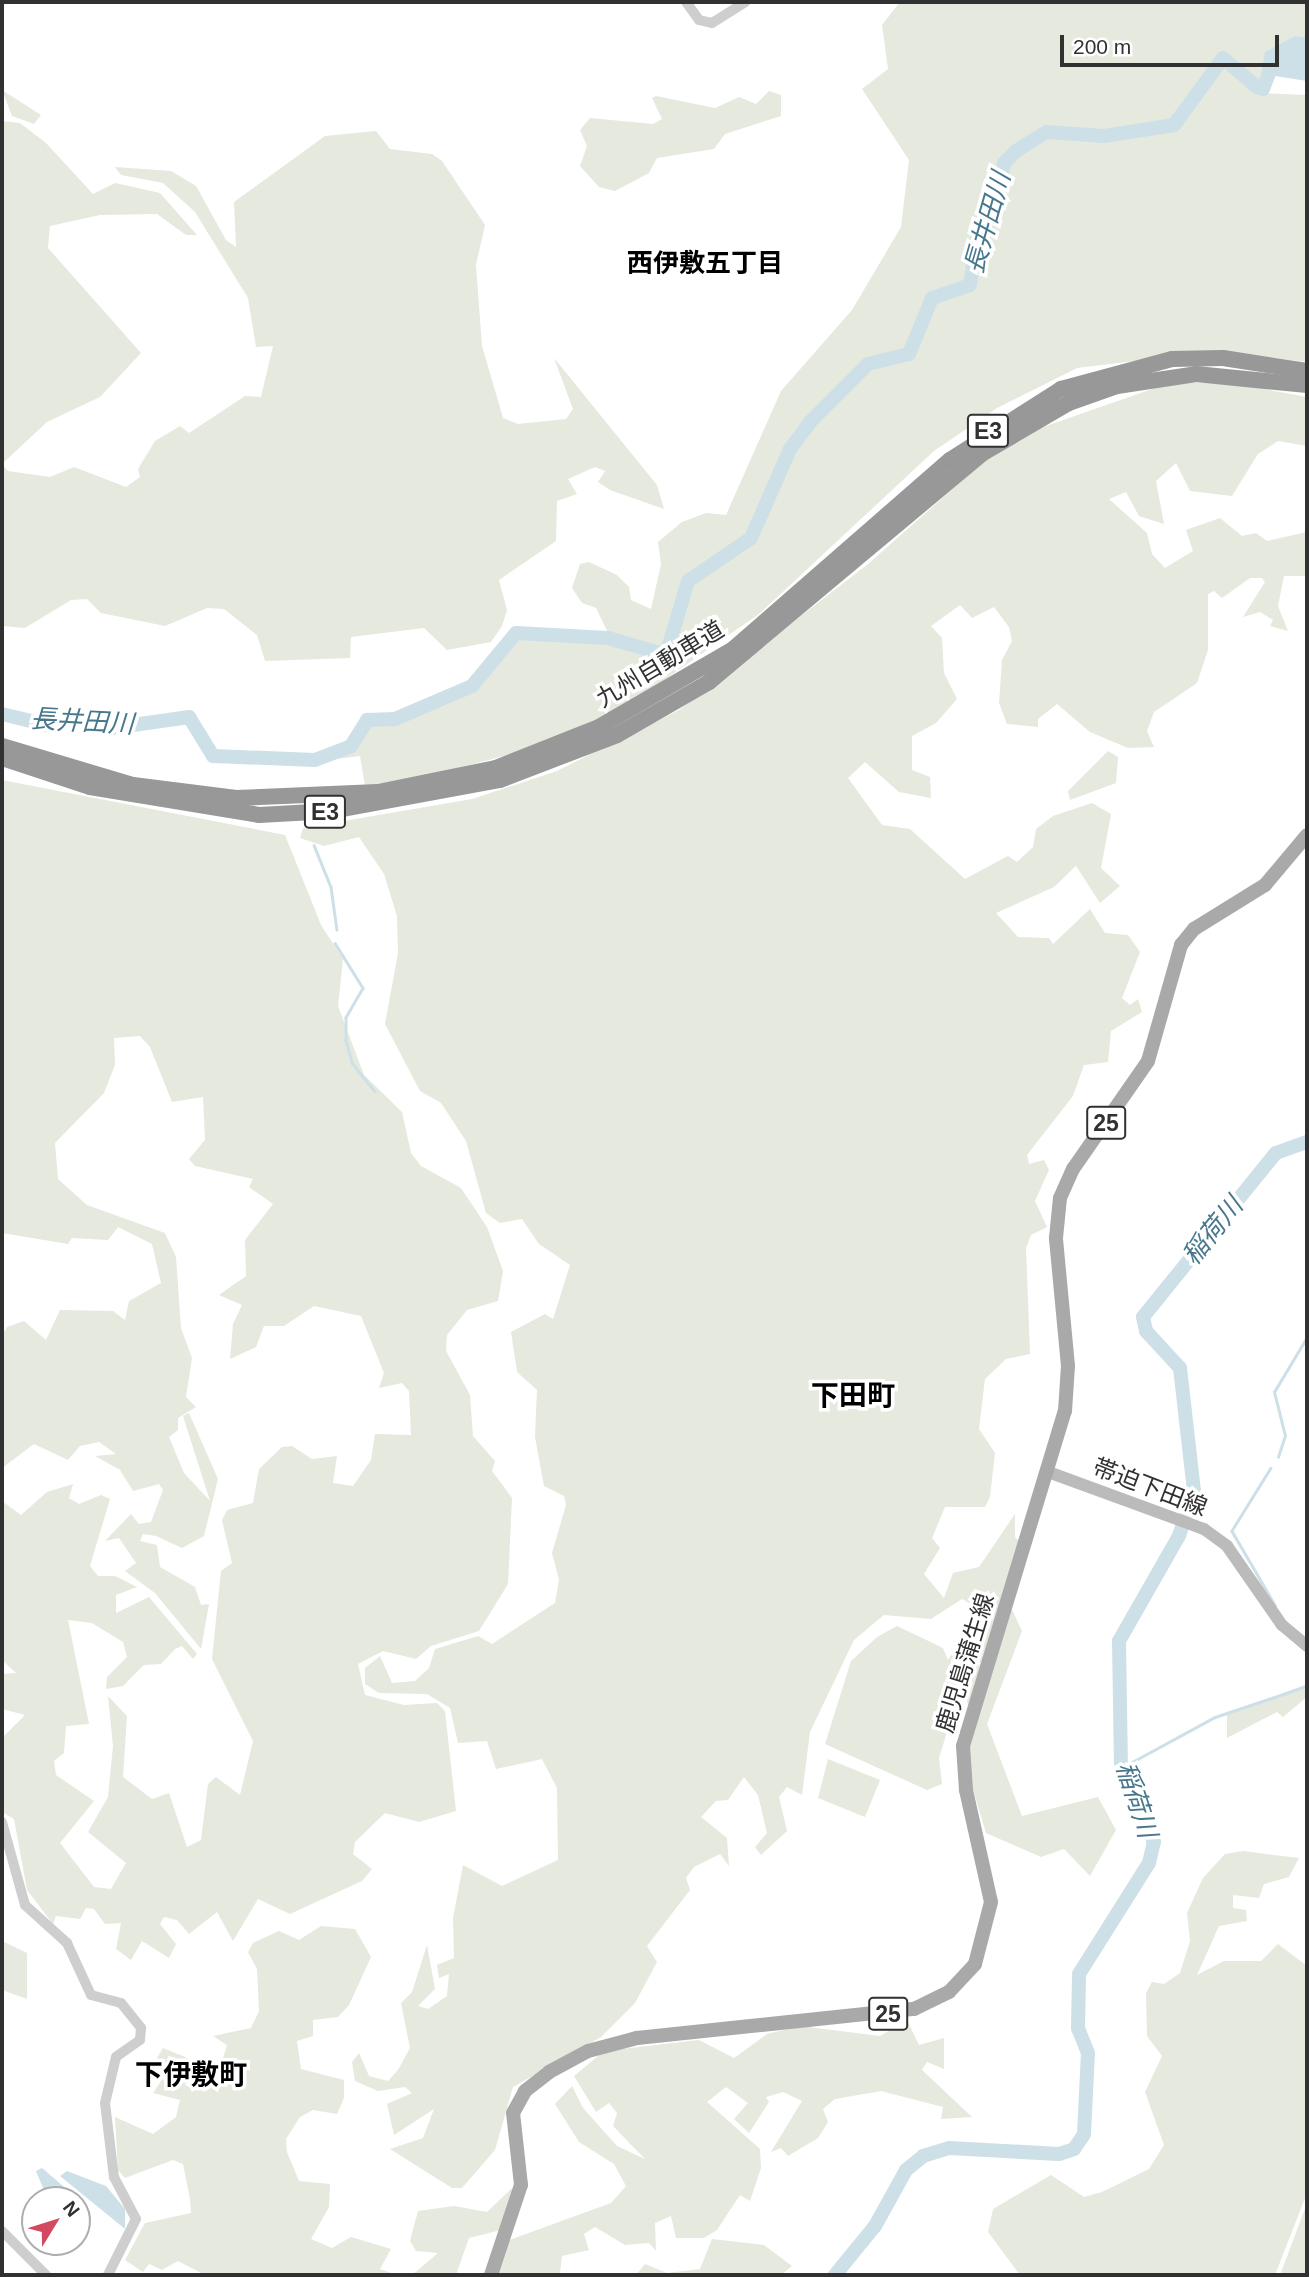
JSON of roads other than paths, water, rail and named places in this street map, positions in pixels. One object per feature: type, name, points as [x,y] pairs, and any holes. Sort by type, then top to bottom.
[{"type":"highway","name":"九州自動車道","points":[[736,655],[950,460],[1061,388],[1172,359],[1223,358],[1307,370]]},
{"type":"highway","name":"九州自動車道","points":[[2,758],[132,796],[288,815],[500,780],[637,716],[736,655],[983,453],[1069,402],[1117,386],[1196,374],[1307,385]]},
{"type":"highway","name":"九州自動車道","points":[[2,746],[133,785],[236,798],[337,796],[496,768],[637,716]]},
{"type":"main road","name":"鹿児島蒲生線","points":[[491,2275],[521,2185],[513,2113],[525,2091],[549,2072],[588,2051],[637,2038],[915,2009],[967,1976],[987,1939],[991,1902],[966,1790],[963,1746],[1051,1473],[1068,1379],[1056,1238],[1065,1185],[1148,1062],[1181,945],[1194,929],[1265,885],[1307,835]]},
{"type":"main road","name":"帯迫下田線","points":[[1051,1473],[1189,1523],[1227,1546],[1282,1625],[1307,1646]]},
{"type":"street","points":[[686,2],[699,20],[712,23],[745,2]]},
{"type":"street","points":[[2,1822],[24,1905],[67,1943],[91,1995],[121,2003],[141,2028],[140,2040],[116,2057],[105,2103],[114,2177],[136,2219],[108,2275]]},
{"type":"street","points":[[2,2231],[46,2275]]},
{"type":"waterway","name":"長井田川","points":[[2,714],[47,725],[79,717],[112,728],[189,717],[213,756],[315,760],[351,746],[367,720],[395,719],[472,686],[516,633],[608,638],[666,655],[688,581],[751,538],[790,449],[810,422],[868,364],[909,354],[932,298],[970,285],[977,240],[997,204],[1004,163],[1016,151],[1047,132],[1104,136],[1174,125],[1223,58],[1263,89],[1270,71]]},
{"type":"waterway","points":[[314,845],[331,887],[337,930]]},
{"type":"waterway","points":[[335,943],[363,988],[346,1018],[346,1040],[352,1063],[375,1091]]},
{"type":"waterway","name":"稲荷川","points":[[835,2275],[875,2226],[906,2170],[923,2156],[949,2148],[1059,2154],[1074,2149],[1084,2134],[1088,2053],[1078,2028],[1079,1974],[1149,1863],[1154,1842],[1121,1768],[1119,1641],[1179,1536],[1194,1491],[1180,1368],[1146,1331],[1143,1317],[1276,1153],[1307,1142]]},
{"type":"waterway","points":[[1278,1457],[1285,1436],[1274,1392],[1307,1337]]},
{"type":"waterway","points":[[1271,1468],[1232,1531],[1275,1605]]},
{"type":"waterway","points":[[1121,1768],[1215,1717],[1307,1686]]},
{"type":"district","name":"西伊敷五丁目","points":[[705,264]]},
{"type":"district","name":"下田町","points":[[853,1396]]},
{"type":"district","name":"下伊敷町","points":[[191,2075]]}]
